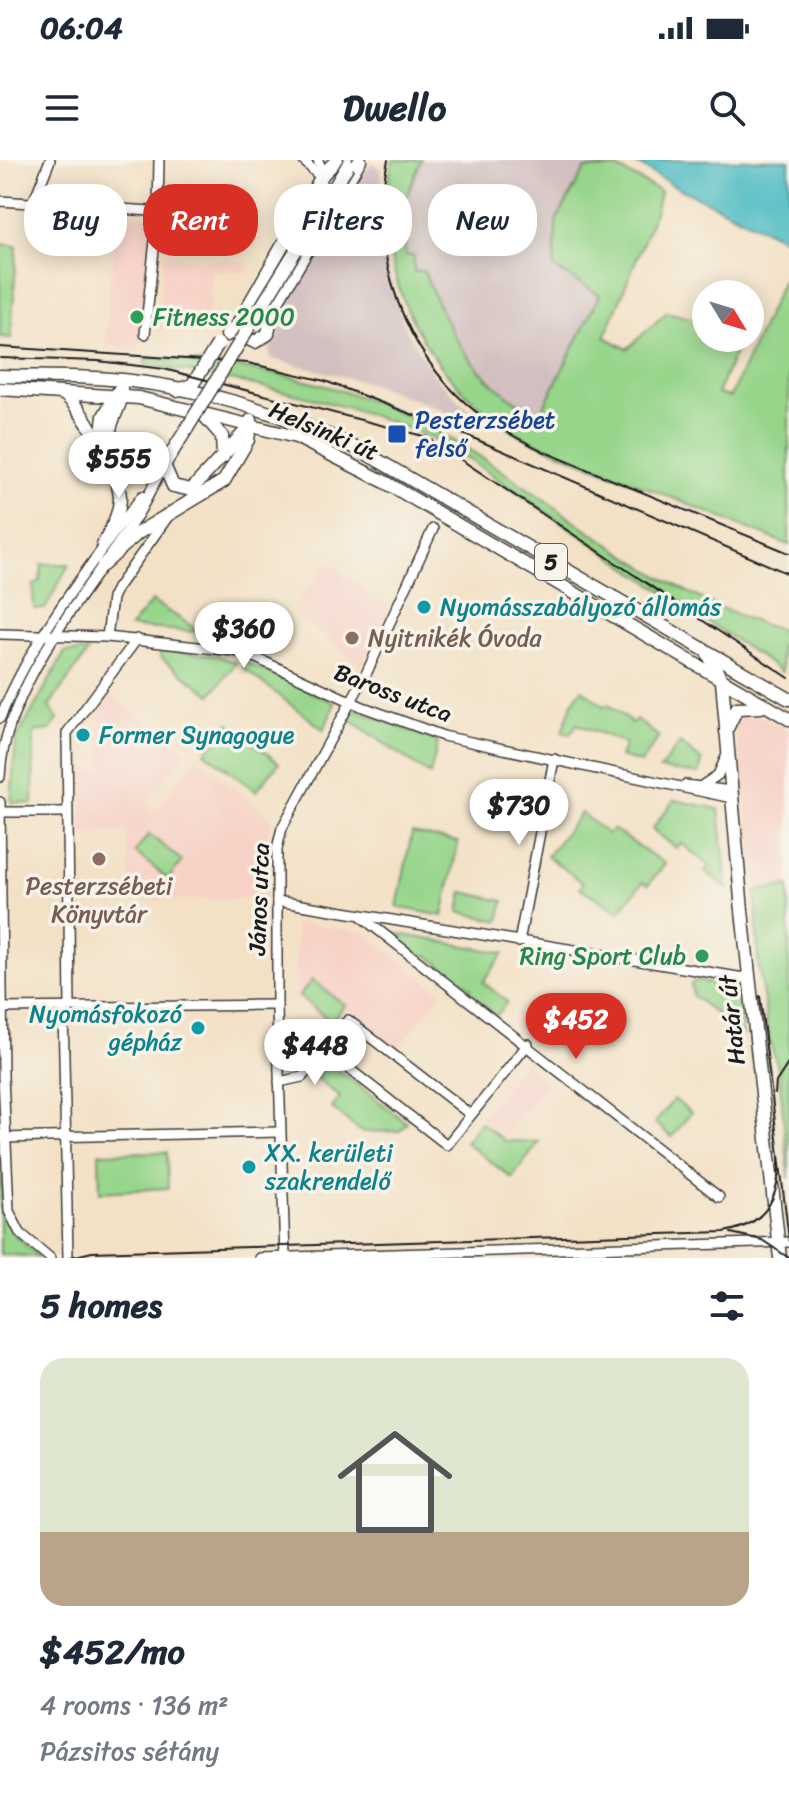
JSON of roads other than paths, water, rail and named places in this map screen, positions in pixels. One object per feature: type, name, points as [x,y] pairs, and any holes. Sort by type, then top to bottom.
[{"type":"main road","points":[[175,390],[192,385],[218,344],[231,332],[323,174],[350,161]]},
{"type":"main road","points":[[231,332],[255,342],[268,334],[272,310],[350,161]]},
{"type":"main road","points":[[121,391],[110,436],[118,459],[140,474],[162,470],[350,161]]},
{"type":"main road","points":[[204,366],[205,384],[220,399]]},
{"type":"main road","name":"Helsinki út","points":[[0,376],[121,391],[139,398],[269,428],[363,469],[722,681]]},
{"type":"main road","name":"Helsinki út","points":[[0,389],[59,392],[175,390],[240,404],[341,441],[706,651]]},
{"type":"main road","points":[[100,450],[101,427],[121,391]]},
{"type":"main road","points":[[59,392],[78,408],[115,479],[120,497],[116,519],[103,544]]},
{"type":"main road","points":[[103,565],[138,533],[224,481],[248,440],[252,424],[240,404]]},
{"type":"main road","points":[[199,410],[222,436],[223,457]]},
{"type":"main road","points":[[162,470],[173,486],[191,490],[252,424],[265,419],[341,441]]},
{"type":"main road","points":[[248,440],[269,428]]},
{"type":"main road","points":[[706,651],[722,681],[735,677],[770,688]]},
{"type":"main road","name":"5","points":[[706,651],[789,699]]},
{"type":"main road","points":[[691,662],[722,707]]},
{"type":"main road","name":"5","points":[[722,681],[789,719]]},
{"type":"main road","name":"Határ út","points":[[722,681],[722,707],[750,979],[784,1242],[780,1258]]},
{"type":"main road","points":[[725,737],[729,719],[737,708],[748,705],[771,709]]},
{"type":"street","points":[[41,184],[50,160]]},
{"type":"street","points":[[318,160],[323,174]]},
{"type":"street","points":[[323,174],[331,160]]},
{"type":"street","points":[[305,161],[316,173],[323,174]]},
{"type":"street","points":[[157,163],[157,184]]},
{"type":"street","points":[[0,201],[24,202]]},
{"type":"street","points":[[145,334],[154,256]]},
{"type":"street","points":[[0,718],[16,683],[103,544],[162,470]]},
{"type":"street","points":[[0,777],[4,742],[15,709],[57,635],[137,516],[162,470]]},
{"type":"street","points":[[107,637],[112,598],[117,588],[169,515]]},
{"type":"street","name":"János utca","points":[[285,1258],[277,1005],[277,849],[282,828],[409,587],[433,529]]},
{"type":"street","name":"Baross utca","points":[[0,634],[137,639],[243,652],[351,701],[443,736],[678,784],[703,785],[732,795]]},
{"type":"street","points":[[68,1258],[67,733],[137,639]]},
{"type":"street","points":[[703,785],[722,769],[727,753]]},
{"type":"street","points":[[519,942],[554,759]]},
{"type":"street","name":"Baross utca","points":[[678,784],[700,793],[732,795]]},
{"type":"street","points":[[0,802],[2,1138],[9,1211],[13,1223],[28,1241],[50,1258]]},
{"type":"street","points":[[1,812],[67,812]]},
{"type":"street","points":[[277,901],[750,979]]},
{"type":"street","points":[[360,916],[528,1044],[719,1197]]},
{"type":"street","points":[[1,1008],[277,1005]]},
{"type":"street","points":[[279,1082],[302,1077],[348,1020],[471,1115]]},
{"type":"street","points":[[325,1050],[447,1145],[528,1044]]},
{"type":"street","points":[[2,1138],[280,1132]]},
{"type":"street","points":[[259,1258],[630,1253],[784,1242]]},
{"type":"water","points":[[630,160],[789,160],[789,241],[678,188]]},
{"type":"tram line","points":[[0,358],[98,361],[164,369],[427,437],[789,678]]},
{"type":"tram line","points":[[760,996],[789,1240]]},
{"type":"tram line","points":[[775,1094],[776,1082],[789,1062]]},
{"type":"tram line","points":[[67,1258],[92,1252],[724,1232],[751,1223],[768,1206],[777,1183],[779,1155]]},
{"type":"tram line","points":[[731,1233],[762,1240],[789,1258]]},
{"type":"railway","points":[[388,160],[382,223],[393,287],[419,345],[458,396],[477,413],[545,452],[789,553]]},
{"type":"railway","points":[[0,347],[248,363],[325,381],[473,438],[789,574]]},
{"type":"place","name":"Fitness 2000","points":[[137,317]]},
{"type":"place","name":"Pesterzsébet felső","points":[[397,434]]},
{"type":"place","name":"Nyomásszabályozó állomás","points":[[424,607]]},
{"type":"place","name":"Nyitnikék Óvoda","points":[[352,638]]},
{"type":"place","name":"Former Synagogue","points":[[83,735]]},
{"type":"place","name":"Pesterzsébeti Könyvtár","points":[[99,859]]},
{"type":"place","name":"Ring Sport Club","points":[[702,956]]},
{"type":"place","name":"Nyomásfokozó gépház","points":[[198,1028]]},
{"type":"place","name":"XX. kerületi szakrendelő","points":[[249,1167]]}]
